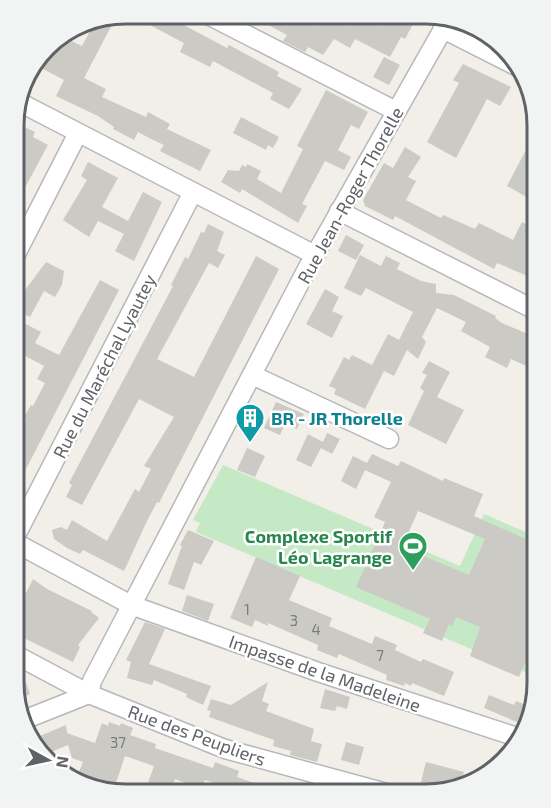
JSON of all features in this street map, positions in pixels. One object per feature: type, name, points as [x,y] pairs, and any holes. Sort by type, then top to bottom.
[{"type":"street","points":[[226,24],[396,111]]},
{"type":"street","name":"Rue Jean-Roger Thorelle","points":[[89,694],[92,681],[176,520],[261,379],[315,255],[445,26]]},
{"type":"street","points":[[456,28],[501,56]]},
{"type":"street","points":[[26,106],[315,255]]},
{"type":"street","points":[[24,238],[78,133]]},
{"type":"street","name":"Rue du Maréchal Lyautey","points":[[24,522],[193,192]]},
{"type":"street","points":[[339,211],[527,307]]},
{"type":"street","points":[[261,379],[389,439]]},
{"type":"street","name":"Impasse de la Madeleine","points":[[24,546],[131,605],[318,672],[512,735]]},
{"type":"street","name":"Rue des Peupliers","points":[[24,659],[89,694],[157,724],[225,749],[353,784]]},
{"type":"street","points":[[30,718],[89,694]]},
{"type":"green space","name":"Complexe Sportif Léo Lagrange","points":[[223,465],[460,566],[484,514],[527,533],[527,673],[196,532],[200,523],[193,520]]},
{"type":"building","points":[[148,24],[182,24],[227,48],[229,45],[279,72],[277,76],[302,89],[289,109],[270,99],[273,93],[213,61],[210,67],[180,52],[184,43]]},
{"type":"building","points":[[267,24],[314,24],[318,26],[319,24],[345,24],[350,26],[351,24],[374,24],[378,26],[379,24],[413,24],[405,39],[401,37],[390,57],[355,39],[350,48],[334,39],[323,55],[308,47],[305,52],[283,41],[287,35]]},
{"type":"building","points":[[112,25],[84,78],[106,89],[102,97],[146,117],[148,112],[170,124],[167,129],[211,150],[200,171],[160,151],[164,145],[138,132],[134,140],[113,129],[114,127],[98,116],[56,96],[64,80],[43,69],[50,56],[70,40],[82,46],[91,30]]},
{"type":"building","points":[[384,57],[400,65],[389,85],[373,77]]},
{"type":"building","points":[[463,64],[511,87],[500,106],[487,99],[456,158],[427,142],[459,83],[453,80]]},
{"type":"building","points":[[326,90],[368,112],[359,129],[351,125],[338,150],[351,157],[344,170],[325,161],[302,204],[307,206],[298,223],[242,189],[240,193],[221,182],[228,170],[239,171],[242,165],[246,167],[247,164],[261,171],[257,179],[281,193],[303,149],[297,146]]},
{"type":"building","points":[[241,117],[279,137],[273,148],[268,145],[266,150],[233,133]]},
{"type":"building","points":[[24,127],[35,132],[33,137],[48,145],[24,189]]},
{"type":"building","points":[[405,147],[421,157],[408,177],[416,181],[406,200],[441,218],[443,215],[475,229],[479,223],[513,240],[522,222],[527,225],[527,276],[497,263],[494,269],[395,216],[393,220],[365,206],[363,200],[384,163],[393,168]]},
{"type":"building","points":[[527,148],[527,197],[507,186]]},
{"type":"building","points":[[88,162],[118,178],[102,207],[128,221],[143,192],[162,202],[134,261],[115,251],[124,234],[98,221],[89,237],[63,220],[87,180],[81,176]]},
{"type":"building","points":[[208,224],[224,232],[217,251],[225,255],[218,268],[209,263],[157,359],[194,377],[256,256],[279,269],[159,503],[157,502],[147,521],[124,571],[83,550],[80,554],[67,548],[54,539],[52,530],[61,527],[67,530],[72,520],[107,541],[135,489],[139,492],[151,469],[144,466],[174,417],[139,399],[82,505],[66,497],[72,485],[69,483],[173,286],[171,285],[185,257],[188,259],[201,232],[204,233]]},
{"type":"building","points":[[346,235],[364,245],[356,260],[338,251]]},
{"type":"building","points":[[360,255],[381,266],[386,256],[400,263],[397,269],[421,281],[436,284],[436,293],[454,295],[496,316],[495,318],[502,323],[527,334],[527,366],[511,359],[507,368],[485,357],[490,347],[461,331],[466,322],[437,308],[422,337],[426,342],[418,359],[407,350],[394,376],[384,371],[365,409],[334,394],[336,389],[329,386],[344,357],[349,360],[352,355],[372,365],[388,334],[399,340],[413,312],[366,288],[361,296],[344,288]]},
{"type":"building","points":[[46,262],[64,271],[62,285],[55,297],[44,291],[30,317],[24,314],[24,292]]},
{"type":"building","points":[[100,280],[119,290],[24,473],[24,424],[26,420],[24,417],[31,405],[33,406],[45,383],[37,379],[44,366],[24,355],[26,324],[41,332],[35,343],[59,355]]},
{"type":"building","points":[[325,289],[339,297],[332,311],[343,316],[332,338],[306,324]]},
{"type":"building","points":[[429,361],[450,372],[437,397],[464,410],[446,444],[408,425],[424,391],[420,388],[427,375],[422,373]]},
{"type":"building","points":[[276,402],[304,414],[297,429],[285,424],[280,435],[264,428]]},
{"type":"building","points":[[327,433],[340,439],[332,454],[321,448],[311,467],[296,460],[308,434],[323,442]]},
{"type":"building","points":[[247,448],[265,456],[255,477],[237,470]]},
{"type":"building","points":[[372,454],[398,466],[401,461],[443,481],[444,478],[483,494],[474,516],[527,540],[527,658],[519,677],[470,656],[480,627],[456,617],[452,626],[449,624],[442,641],[423,633],[430,619],[356,587],[385,522],[374,517],[391,482],[365,470],[356,489],[341,481],[353,456],[367,463]],"holes":[[[418,511],[485,539],[469,575],[402,547]]]},
{"type":"building","points":[[188,530],[214,541],[201,565],[194,562],[184,590],[168,584],[182,546],[180,545]]},
{"type":"building","points":[[256,557],[300,576],[289,600],[332,618],[329,626],[372,644],[375,636],[397,645],[395,650],[421,662],[423,659],[454,672],[444,696],[412,683],[411,686],[405,683],[404,686],[386,680],[387,675],[339,654],[337,658],[317,650],[318,645],[268,623],[268,626],[255,620],[252,627],[230,618]]},
{"type":"building","points":[[33,579],[47,589],[92,611],[99,618],[78,645],[80,647],[73,662],[24,638],[24,592],[26,593]]},
{"type":"building","points":[[187,595],[214,604],[208,621],[182,611]]},
{"type":"building","points":[[145,622],[165,629],[149,664],[211,686],[203,705],[186,697],[187,694],[154,680],[152,685],[127,678],[131,662],[126,660]]},
{"type":"building","points":[[24,677],[30,694],[25,696]]},
{"type":"building","points":[[268,682],[262,701],[269,704],[266,711],[314,729],[311,741],[322,744],[317,762],[290,755],[291,751],[273,746],[274,740],[209,717],[211,711],[207,710],[211,699],[231,705]]},
{"type":"building","points":[[325,689],[350,697],[347,709],[337,706],[335,711],[320,708]]},
{"type":"building","points":[[489,695],[514,705],[516,701],[525,704],[519,723],[484,708]]},
{"type":"building","points":[[109,722],[120,726],[121,723],[133,728],[130,735],[156,744],[155,748],[213,768],[215,762],[239,771],[237,777],[258,784],[216,784],[205,780],[204,784],[188,784],[175,779],[173,784],[148,784],[154,766],[125,756],[116,783],[99,781],[79,773],[83,762],[72,758],[68,745],[51,752],[39,736],[66,725],[67,733],[95,743],[102,723],[108,726]]},
{"type":"building","points":[[346,742],[364,747],[359,765],[341,760]]},
{"type":"building","points":[[426,762],[464,772],[463,777],[452,781],[420,784]]},
{"type":"place","name":"BR - JR Thorelle","points":[[250,444]]},
{"type":"place","name":"Complexe Sportif Léo Lagrange","points":[[413,572]]}]
